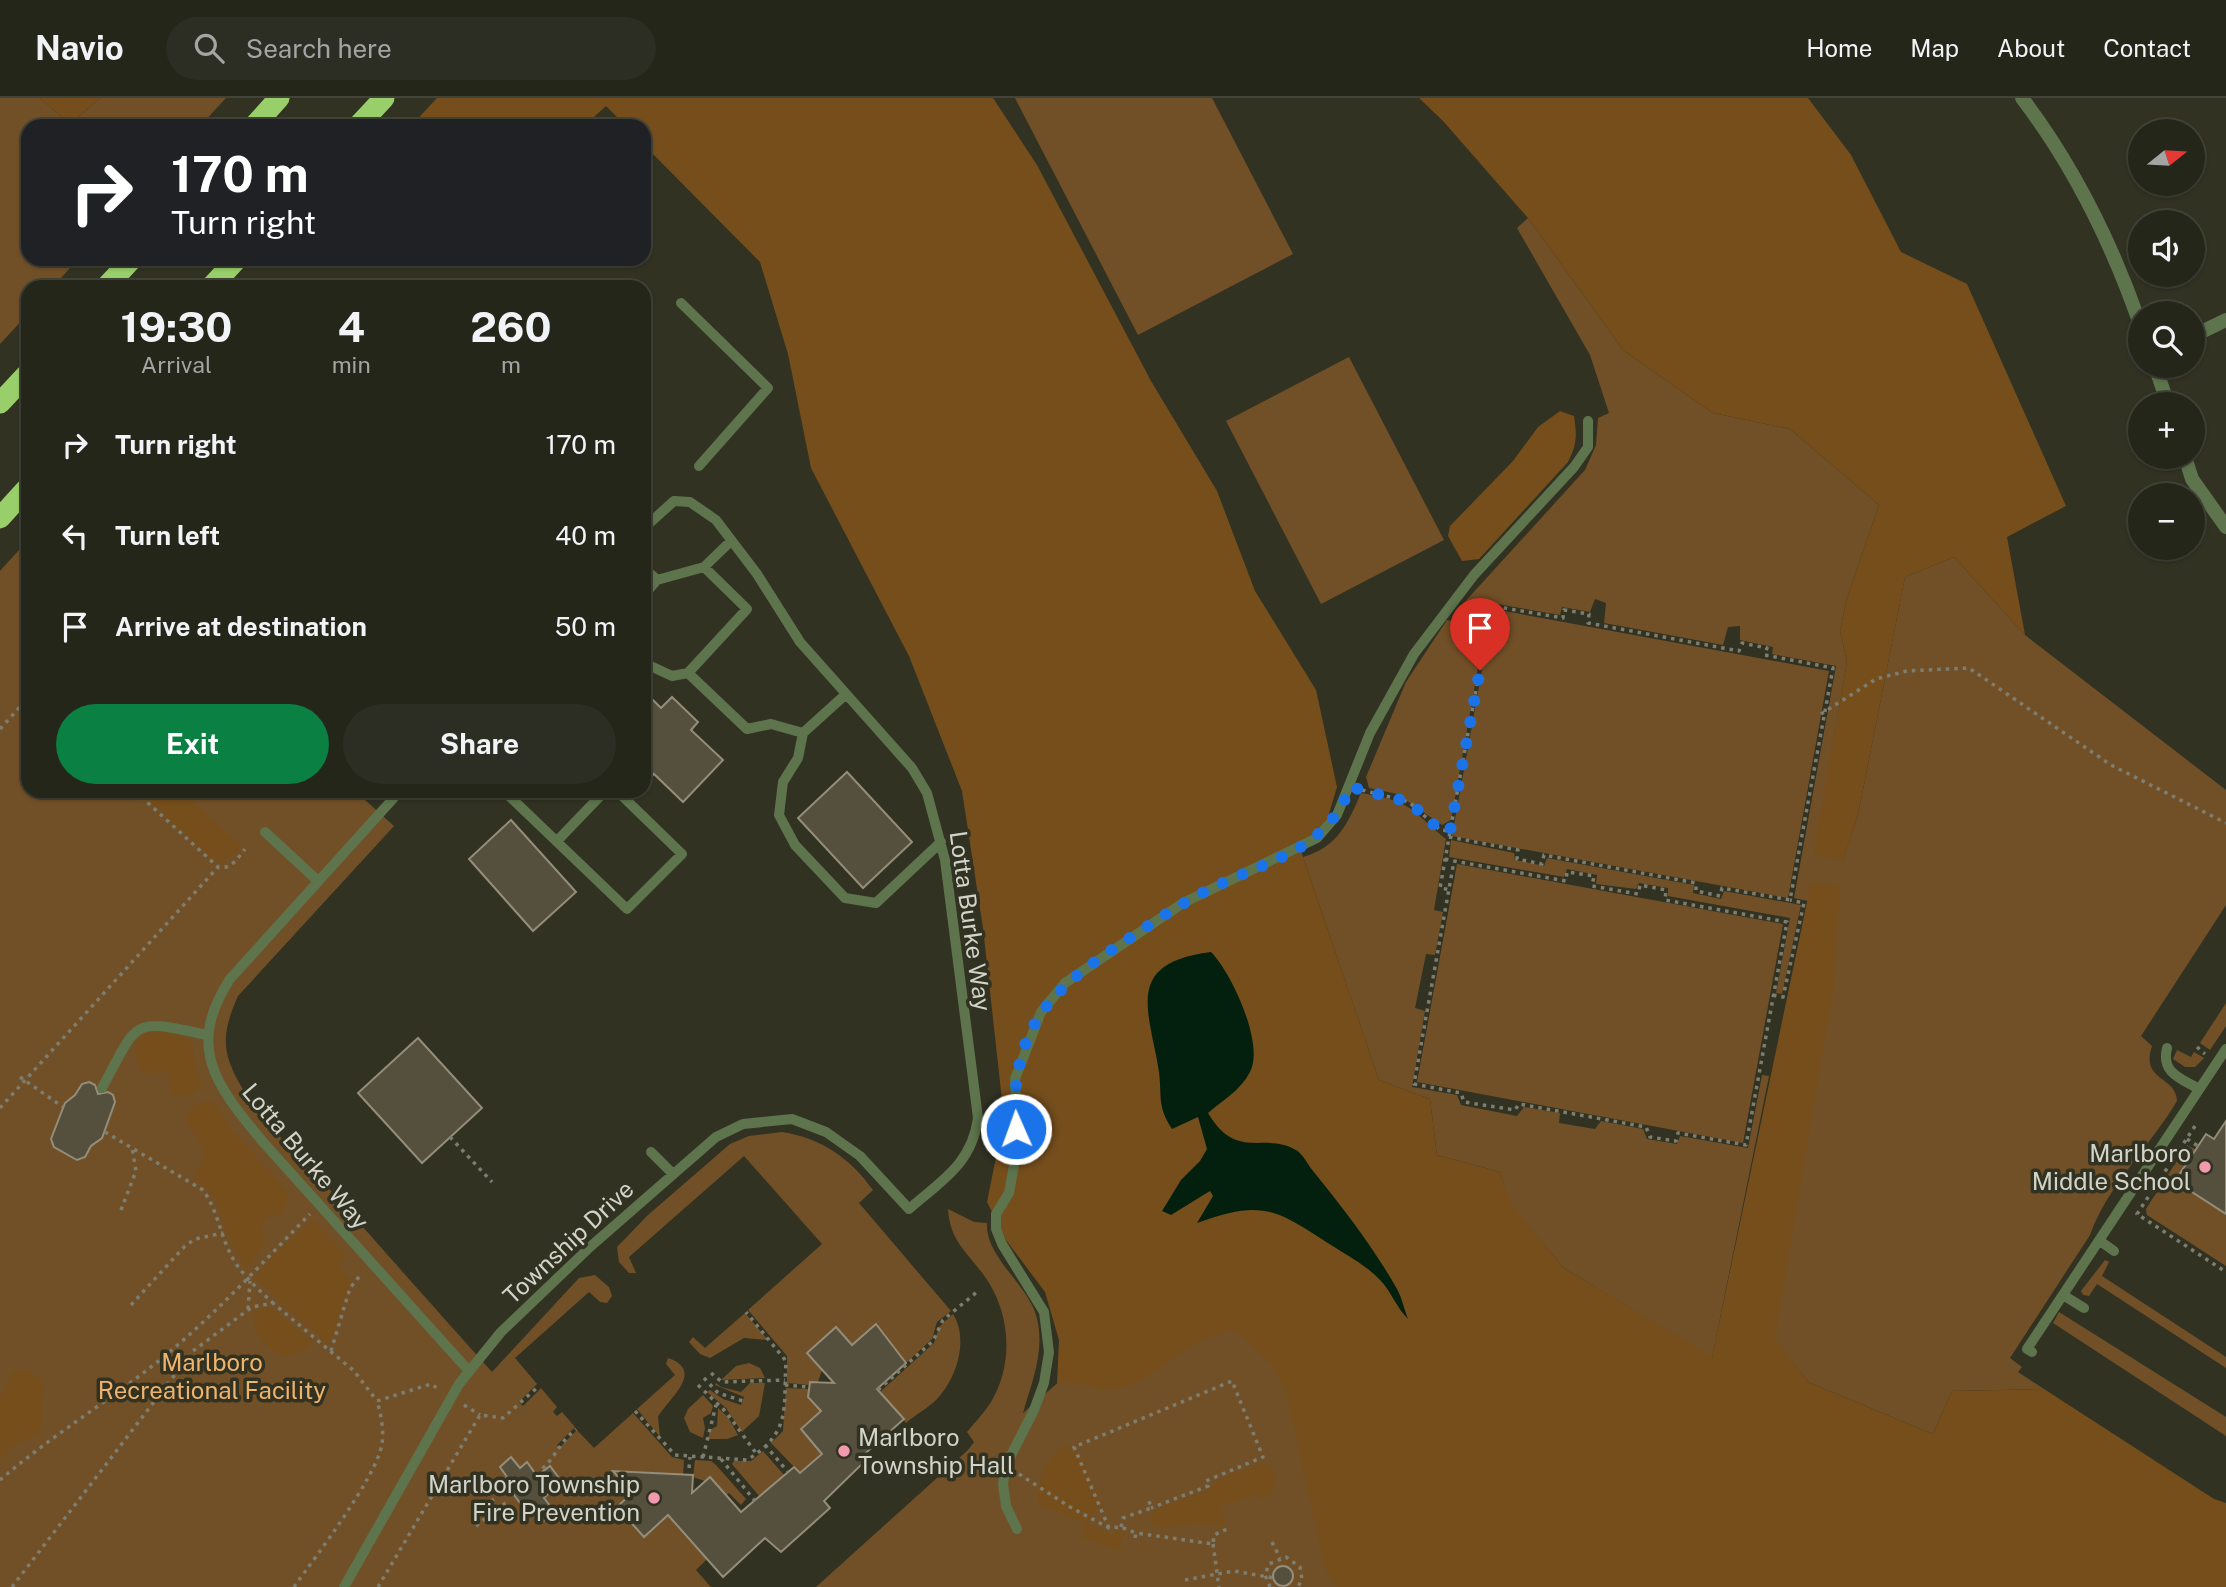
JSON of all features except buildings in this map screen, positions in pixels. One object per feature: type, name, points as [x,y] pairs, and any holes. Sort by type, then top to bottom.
[{"type":"highway","points":[[260,119],[279,98]]},
{"type":"highway","points":[[364,119],[384,98]]},
{"type":"highway","points":[[112,280],[126,266]]},
{"type":"highway","points":[[218,280],[230,266]]},
{"type":"highway","points":[[0,403],[21,380]]},
{"type":"highway","points":[[0,518],[21,495]]},
{"type":"street","points":[[2022,98],[2071,173],[2096,220],[2130,301]]},
{"type":"street","points":[[2205,330],[2226,320]]},
{"type":"street","points":[[2189,469],[2192,479],[2226,527]]},
{"type":"lane","points":[[681,303],[768,388],[699,466]]},
{"type":"lane","points":[[1017,1529],[1006,1506],[1003,1484],[1006,1465],[1034,1410],[1044,1383],[1049,1352],[1044,1312],[996,1229],[996,1214],[1009,1194],[1017,1149],[1014,1079],[1041,1012],[1065,983],[1183,903],[1317,838],[1337,815],[1370,733],[1413,654],[1444,611],[1574,467],[1588,447],[1588,421]]},
{"type":"lane","name":"Lotta Burke Way","points":[[651,522],[674,501],[690,502],[705,510],[732,541],[800,642],[923,785],[941,842],[978,1118],[975,1140],[969,1153],[954,1170],[909,1209]]},
{"type":"lane","points":[[651,587],[657,580],[704,567],[732,541]]},
{"type":"lane","points":[[651,666],[672,676],[688,673],[747,609],[704,567]]},
{"type":"lane","points":[[651,574],[657,580]]},
{"type":"lane","points":[[688,673],[747,729],[771,724],[803,733]]},
{"type":"lane","points":[[845,695],[803,733],[798,758],[783,782],[779,815],[795,845],[845,898],[876,903],[941,842]]},
{"type":"lane","name":"Lotta Burke Way","points":[[394,798],[230,979],[217,1000],[207,1035],[208,1058],[215,1078],[231,1103],[370,1264],[468,1370]]},
{"type":"lane","points":[[511,798],[627,909],[682,853],[624,798]]},
{"type":"lane","points":[[557,841],[598,798]]},
{"type":"lane","points":[[265,832],[318,881]]},
{"type":"lane","points":[[102,1088],[129,1039],[141,1028],[164,1025],[207,1035]]},
{"type":"lane","points":[[2167,1048],[2164,1061],[2169,1072],[2199,1089]]},
{"type":"lane","points":[[2032,1352],[2027,1349],[2226,1049]]},
{"type":"lane","name":"Township Drive","points":[[344,1587],[468,1370],[501,1332],[580,1256],[724,1132],[757,1121],[792,1119],[813,1126],[845,1144],[882,1177],[909,1209]]},
{"type":"lane","points":[[651,1152],[673,1174]]},
{"type":"lane","points":[[2100,1241],[2114,1251]]},
{"type":"lane","points":[[2063,1295],[2084,1308]]},
{"type":"path","points":[[1451,890],[1440,888],[1492,606],[1563,618],[1564,610],[1589,614],[1588,623],[1739,651],[1742,643],[1767,648],[1765,655],[1833,668],[1790,900]]},
{"type":"path","points":[[1444,611],[1489,619]]},
{"type":"path","points":[[1823,713],[1876,679],[1931,668],[1969,668],[2111,765],[2226,823]]},
{"type":"path","points":[[0,729],[21,706]]},
{"type":"path","points":[[1350,787],[1409,802],[1440,830],[1450,831]]},
{"type":"path","points":[[143,798],[218,867],[226,868],[234,863],[245,849]]},
{"type":"path","points":[[1449,837],[1518,850],[1517,859],[1542,864],[1544,855],[1696,883],[1696,891],[1720,896],[1722,888],[1804,903],[1783,997],[1773,995]]},
{"type":"path","points":[[1445,859],[1566,881],[1567,872],[1594,876],[1592,886],[1637,894],[1640,885],[1665,890],[1665,900],[1787,922],[1746,1145],[1678,1133],[1676,1141],[1650,1137],[1647,1127],[1519,1104],[1515,1110],[1464,1102],[1461,1093],[1414,1084],[1451,890],[1454,861]]},
{"type":"path","points":[[0,1108],[218,867]]},
{"type":"path","points":[[20,1077],[63,1107]]},
{"type":"path","points":[[2200,1119],[2137,1214],[2226,1272]]},
{"type":"path","points":[[105,1132],[203,1190],[214,1204],[232,1258],[248,1279],[354,1371],[377,1401],[382,1428],[378,1457],[349,1506],[294,1587]]},
{"type":"path","points":[[450,1137],[492,1182]]},
{"type":"path","points":[[2187,1139],[2201,1148]]},
{"type":"path","points":[[121,1210],[136,1171],[132,1147]]},
{"type":"path","points":[[0,1480],[37,1448],[160,1360],[248,1279],[319,1205]]},
{"type":"path","points":[[131,1304],[185,1246],[195,1239],[223,1233]]},
{"type":"path","points":[[331,1351],[350,1288],[370,1264]]},
{"type":"path","points":[[248,1279],[248,1309]]},
{"type":"path","points":[[878,1390],[933,1341],[939,1324],[977,1292]]},
{"type":"path","points":[[12,1587],[193,1351],[248,1309],[273,1303]]},
{"type":"path","points":[[635,1411],[675,1455],[747,1460],[765,1445],[781,1428],[785,1357],[746,1312]]},
{"type":"path","points":[[711,1373],[722,1382],[785,1382],[809,1387]]},
{"type":"path","points":[[704,1378],[718,1393],[743,1401]]},
{"type":"path","points":[[1109,1528],[1074,1447],[1232,1381],[1263,1457],[1206,1481],[1208,1486],[1123,1518],[1121,1527]]},
{"type":"path","points":[[377,1401],[431,1384],[480,1415],[496,1419],[509,1415],[539,1386]]},
{"type":"path","points":[[698,1385],[726,1412],[756,1453]]},
{"type":"path","points":[[704,1458],[716,1405]]},
{"type":"path","points":[[378,1587],[480,1415]]},
{"type":"path","points":[[536,1474],[552,1462],[556,1448],[576,1429]]},
{"type":"path","points":[[765,1445],[788,1472]]},
{"type":"path","points":[[689,1468],[690,1457]]},
{"type":"path","points":[[721,1459],[755,1500]]},
{"type":"path","points":[[1006,1465],[1070,1507],[1109,1528],[1121,1527],[1136,1536],[1213,1544]]},
{"type":"path","points":[[499,1508],[484,1489],[510,1493]]},
{"type":"path","points":[[476,1527],[508,1501]]},
{"type":"path","points":[[1149,1502],[1151,1508]]},
{"type":"path","points":[[1087,1523],[1094,1518]]},
{"type":"path","points":[[1219,1587],[1214,1535],[1227,1529]]},
{"type":"path","points":[[1272,1542],[1280,1558]]},
{"type":"path","points":[[1269,1587],[1266,1577],[1269,1564],[1280,1558],[1296,1562],[1302,1576],[1298,1587]]},
{"type":"path","points":[[1185,1580],[1234,1571],[1274,1578]]},
{"type":"path","points":[[1293,1576],[1302,1576]]},
{"type":"green space","points":[[0,98],[40,98],[64,119],[21,119],[21,266],[72,266],[59,280],[21,280],[21,322],[0,344]]},
{"type":"green space","points":[[100,98],[226,98],[206,119],[76,119]]},
{"type":"green space","points":[[1015,98],[1212,98],[1293,254],[1138,335]]},
{"type":"green space","points":[[1528,218],[1624,351],[1713,413],[1790,429],[1879,505],[1846,601],[1840,631],[1847,662],[1814,854],[1843,860],[1858,815],[1905,577],[1954,557],[2025,635],[2226,790],[2226,905],[2141,1036],[2152,1046],[2150,1058],[2154,1072],[2171,1086],[2177,1101],[2118,1183],[2090,1235],[2010,1358],[2022,1367],[2018,1372],[2044,1389],[1952,1391],[1933,1434],[1808,1382],[1774,1338],[1796,1204],[1812,883],[1808,901],[1794,898],[1836,666],[1772,654],[1773,647],[1740,640],[1740,626],[1728,627],[1723,645],[1604,623],[1606,603],[1595,599],[1590,612],[1562,607],[1560,615],[1491,603],[1489,610],[1461,606],[1585,470],[1596,445],[1598,418],[1609,413],[1590,355],[1517,228]]},
{"type":"green space","points":[[1349,357],[1444,540],[1321,604],[1226,421]]},
{"type":"green space","name":"Marlboro Recreational Facility","points":[[21,548],[21,798],[363,798],[394,826],[238,996],[226,1038],[227,1053],[233,1071],[271,1127],[492,1372],[579,1278],[595,1275],[609,1287],[612,1296],[607,1303],[600,1302],[589,1292],[515,1358],[537,1384],[519,1402],[523,1406],[541,1388],[557,1407],[553,1412],[557,1416],[562,1412],[575,1427],[557,1445],[559,1448],[577,1430],[594,1448],[633,1413],[672,1457],[684,1460],[683,1477],[613,1471],[632,1493],[617,1507],[644,1537],[668,1515],[707,1559],[696,1570],[711,1587],[0,1587],[0,571]]},
{"type":"green space","points":[[1493,609],[1829,671],[1788,898],[1452,836]]},
{"type":"green space","points":[[1447,620],[1485,628],[1451,820],[1442,825],[1397,794],[1369,788],[1366,777],[1406,682]]},
{"type":"green space","points":[[1361,793],[1401,803],[1446,839],[1434,910],[1443,912],[1435,955],[1426,954],[1415,1008],[1425,1011],[1412,1087],[1457,1095],[1461,1105],[1517,1116],[1524,1107],[1560,1113],[1559,1123],[1595,1129],[1601,1121],[1643,1129],[1647,1139],[1677,1144],[1680,1136],[1748,1148],[1762,1075],[1769,1076],[1712,1358],[1564,1268],[1510,1205],[1500,1172],[1437,1155],[1430,1099],[1379,1080],[1303,857],[1315,853],[1333,840],[1346,824]]},
{"type":"green space","points":[[1451,840],[1514,853],[1515,860],[1544,866],[1547,858],[1694,885],[1693,893],[1721,899],[1724,891],[1801,905],[1782,994],[1776,993],[1790,918],[1668,896],[1668,888],[1639,883],[1636,889],[1596,884],[1597,875],[1567,869],[1564,877],[1449,857]]},
{"type":"green space","points":[[1457,864],[1783,924],[1743,1143],[1417,1082]]},
{"type":"green space","points":[[2226,1003],[2226,1026],[2210,1050],[2200,1043]]},
{"type":"green space","points":[[2177,1050],[2191,1057],[2194,1052],[2204,1058],[2195,1067],[2185,1067],[2173,1059]]},
{"type":"green space","points":[[782,1132],[822,1145],[855,1168],[873,1190],[859,1203],[951,1311],[937,1322],[932,1339],[906,1363],[876,1324],[852,1345],[836,1327],[807,1353],[822,1370],[818,1382],[810,1382],[809,1385],[787,1383],[787,1356],[748,1310],[822,1244],[744,1156],[629,1257],[636,1273],[629,1273],[619,1262],[617,1247],[648,1215],[730,1144],[749,1136]]},
{"type":"green space","points":[[2187,1145],[2196,1150],[2176,1181],[2226,1214],[2226,1266],[2147,1215],[2146,1209]]},
{"type":"green space","points":[[948,1209],[974,1222],[987,1223],[992,1246],[1035,1312],[1039,1351],[1023,1413],[1084,1360],[1268,1299],[1362,1587],[816,1587],[968,1450],[974,1442],[967,1432],[988,1406],[999,1386],[1006,1353],[1004,1320],[992,1288],[955,1237]]},
{"type":"green space","points":[[2105,1260],[2109,1262],[2102,1276],[2226,1357],[2226,1368],[2097,1284],[2089,1296],[2083,1295],[2081,1291]]},
{"type":"green space","points":[[2059,1312],[2226,1417],[2226,1436],[2053,1323]]},
{"type":"green space","points":[[745,1313],[768,1340],[744,1338],[710,1358],[700,1354],[689,1342],[693,1337],[705,1348]]},
{"type":"green space","points":[[953,1314],[960,1335],[955,1370],[936,1400],[906,1423],[880,1392],[934,1343],[939,1327]]},
{"type":"green space","points":[[668,1358],[684,1370],[684,1378],[658,1417],[660,1437],[637,1409],[675,1375],[666,1364]]},
{"type":"green space","points":[[749,1363],[760,1368],[765,1378],[721,1380],[736,1366]]},
{"type":"green space","points":[[716,1383],[741,1392],[750,1383],[765,1383],[759,1416],[742,1432],[726,1408],[707,1392],[710,1390],[723,1399],[741,1405],[744,1397],[715,1385]]},
{"type":"green space","points":[[786,1388],[809,1389],[821,1411],[801,1429],[822,1454],[800,1473],[771,1443],[783,1431]]},
{"type":"green space","points":[[703,1395],[713,1406],[711,1413],[703,1418],[703,1438],[690,1432],[684,1418],[688,1409]]},
{"type":"green space","points":[[718,1408],[728,1417],[738,1435],[727,1439],[708,1439],[710,1430],[717,1426]]},
{"type":"green space","points":[[763,1451],[784,1475],[766,1504],[732,1464],[734,1461],[751,1461]]},
{"type":"green space","points":[[695,1460],[711,1461],[716,1465],[746,1499],[741,1505],[729,1493],[726,1495],[710,1477],[705,1481],[693,1477]]},
{"type":"shaded area","points":[[40,98],[100,98],[76,119],[64,119]]},
{"type":"shaded area","points":[[437,98],[993,98],[1037,165],[1151,381],[1217,491],[1255,591],[1316,690],[1337,787],[1324,830],[1301,851],[1379,1080],[1430,1099],[1437,1155],[1500,1172],[1511,1205],[1564,1268],[1712,1357],[1811,883],[1840,886],[1833,993],[1775,1338],[1808,1382],[1933,1434],[1952,1391],[2044,1389],[2214,1499],[2226,1503],[2226,1587],[1336,1587],[1325,1569],[1287,1396],[1274,1368],[1238,1333],[1232,1329],[1202,1340],[1128,1386],[1108,1390],[1072,1382],[1057,1384],[1059,1340],[1045,1292],[1006,1240],[987,1202],[1004,1118],[983,928],[962,791],[909,656],[811,468],[788,354],[760,262],[651,152],[651,119],[619,119],[606,106],[592,119],[418,119]]},
{"type":"shaded area","points":[[1419,98],[1808,98],[1851,155],[1901,252],[1967,284],[2066,506],[2007,537],[2025,635],[1954,557],[1905,577],[1858,815],[1843,861],[1813,854],[1847,662],[1840,631],[1846,601],[1879,505],[1790,429],[1713,413],[1624,351],[1528,218],[1443,121]]},
{"type":"shaded area","points":[[1560,411],[1574,416],[1576,440],[1568,462],[1479,559],[1462,561],[1448,536],[1450,526],[1513,461],[1538,427]]},
{"type":"shaded area","points":[[146,798],[188,798],[242,847],[219,865]]},
{"type":"shaded area","points":[[1211,952],[1228,975],[1244,1009],[1253,1044],[1253,1060],[1250,1072],[1241,1085],[1208,1113],[1229,1137],[1251,1143],[1284,1145],[1301,1154],[1378,1258],[1399,1292],[1408,1319],[1384,1284],[1370,1270],[1285,1217],[1256,1210],[1240,1211],[1197,1223],[1213,1196],[1210,1191],[1171,1215],[1162,1211],[1181,1180],[1200,1161],[1207,1149],[1198,1117],[1172,1129],[1164,1114],[1148,1011],[1148,994],[1153,979],[1164,967],[1183,958]]},
{"type":"shaded area","points":[[155,1030],[191,1039],[198,1076],[203,1084],[190,1096],[172,1095],[167,1072],[144,1073],[138,1065],[138,1038]]},
{"type":"shaded area","points":[[205,1101],[213,1101],[232,1130],[288,1192],[283,1212],[266,1218],[261,1227],[266,1239],[246,1271],[227,1233],[215,1197],[194,1179],[204,1154],[186,1117],[193,1107]]},
{"type":"shaded area","points":[[313,1219],[347,1257],[338,1264],[351,1281],[329,1345],[255,1278],[270,1258]]},
{"type":"shaded area","points":[[271,1308],[312,1341],[304,1350],[283,1357],[260,1338],[254,1326],[253,1310]]},
{"type":"shaded area","points":[[28,1369],[43,1381],[42,1422],[37,1435],[14,1444],[0,1460],[0,1399],[13,1371]]},
{"type":"shaded area","points":[[1065,1444],[1083,1460],[1100,1502],[1087,1523],[1109,1534],[1118,1531],[1131,1537],[1123,1536],[1119,1550],[1082,1537],[1086,1523],[1038,1505],[1039,1486],[1044,1471],[1052,1457]]},
{"type":"shaded area","points":[[1260,1463],[1269,1465],[1276,1476],[1274,1490],[1260,1500],[1258,1493],[1220,1507],[1226,1525],[1194,1523],[1160,1528],[1149,1521],[1156,1509],[1209,1490],[1218,1480]]},
{"type":"place","name":"Marlboro Middle School","points":[[2205,1167]]},
{"type":"place","name":"Marlboro Township Hall","points":[[844,1451]]},
{"type":"place","name":"Marlboro Township Fire Prevention","points":[[654,1498]]},
{"type":"route","points":[[1016,1129],[1014,1079],[1022,1053],[1041,1012],[1065,983],[1110,951],[1183,903],[1317,838],[1337,815],[1350,787],[1392,795],[1409,802],[1440,830],[1450,831],[1480,670]]}]
